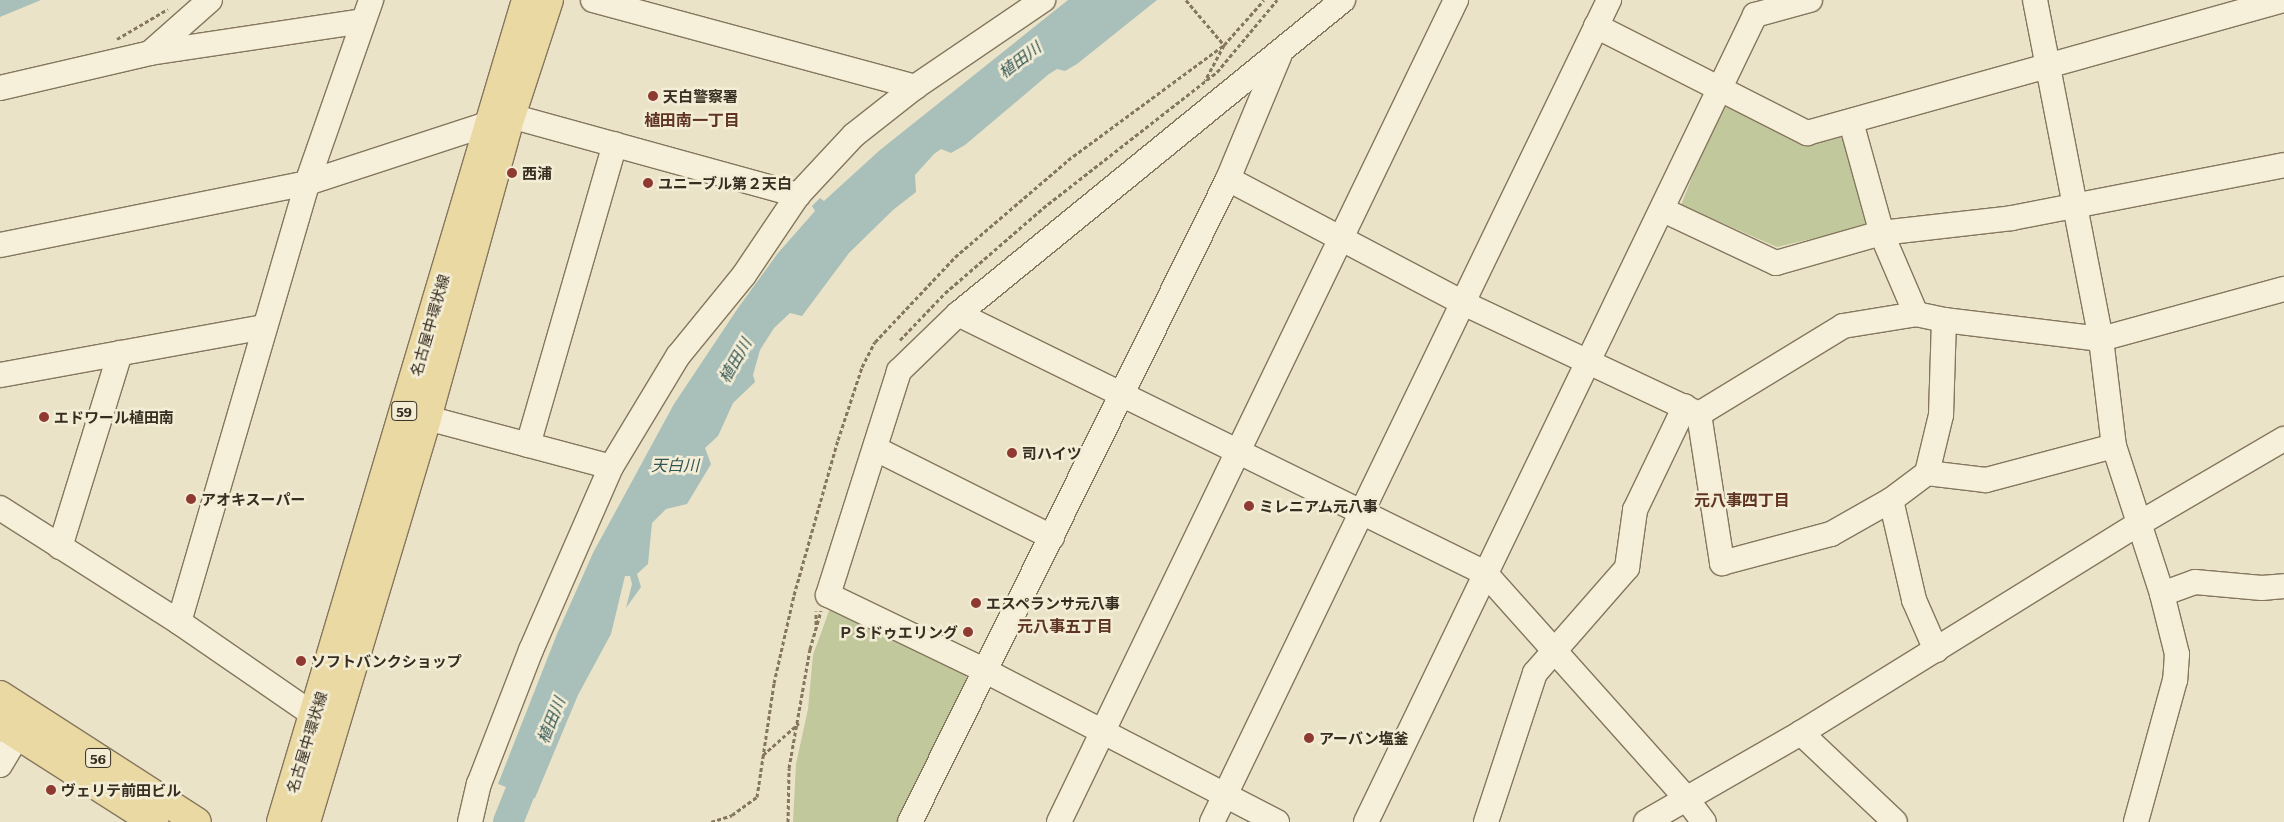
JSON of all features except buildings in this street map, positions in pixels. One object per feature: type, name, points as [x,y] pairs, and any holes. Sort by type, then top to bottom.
[{"type":"main road","name":"名古屋中環状線","points":[[306,822],[427,418],[500,120],[526,0]]},
{"type":"main road","name":"名古屋中環状線","points":[[281,822],[500,120],[549,0]]},
{"type":"main road","name":"56","points":[[0,695],[197,822]]},
{"type":"main road","name":"56","points":[[9,730],[154,822]]},
{"type":"street","points":[[150,53],[210,0]]},
{"type":"street","points":[[593,0],[915,87]]},
{"type":"street","points":[[470,822],[479,784],[531,650],[611,467],[678,356],[744,275],[798,195],[854,135],[915,87],[1043,0]]},
{"type":"street","points":[[1277,822],[984,670],[828,595],[900,371],[958,314],[1343,0]]},
{"type":"street","points":[[1059,822],[1456,0]]},
{"type":"street","points":[[1212,822],[1609,0]]},
{"type":"street","points":[[1366,822],[1484,573],[1663,210],[1755,15],[1810,0]]},
{"type":"street","points":[[2035,0],[2101,338],[2114,446],[2162,594],[2177,654],[2175,680],[2136,822]]},
{"type":"street","points":[[1596,26],[1718,90],[1807,133],[2284,0]]},
{"type":"street","points":[[0,88],[150,53],[367,10]]},
{"type":"street","points":[[179,622],[263,327],[307,183],[367,10]]},
{"type":"street","points":[[910,822],[1228,179],[1282,50]]},
{"type":"street","points":[[0,245],[307,183],[500,120],[615,144],[798,195]]},
{"type":"street","points":[[1851,122],[1881,233],[1916,314]]},
{"type":"street","points":[[528,445],[615,144]]},
{"type":"street","points":[[1663,210],[1776,263],[1881,233],[2012,218],[2284,165]]},
{"type":"street","points":[[1228,179],[1463,303],[1692,410]]},
{"type":"street","points":[[1486,822],[1535,673],[1556,651],[1567,633],[1627,568],[1635,510],[1692,410],[1843,326],[1916,314],[1944,320],[2101,338],[2284,289]]},
{"type":"street","points":[[958,314],[1484,573],[1686,796],[1704,822]]},
{"type":"street","points":[[1692,410],[1722,563],[1831,534],[1891,500],[1927,473],[1941,415],[1944,320]]},
{"type":"street","points":[[0,375],[263,327]]},
{"type":"street","points":[[60,547],[120,353]]},
{"type":"street","points":[[427,418],[611,467]]},
{"type":"street","points":[[1646,822],[1686,796],[1800,733],[2140,523],[2284,439]]},
{"type":"street","points":[[1927,473],[1986,480],[2114,446]]},
{"type":"street","points":[[876,449],[1052,537]]},
{"type":"street","points":[[1891,500],[1914,600],[1936,650]]},
{"type":"street","points":[[0,508],[179,622],[314,715]]},
{"type":"street","points":[[2162,594],[2195,582],[2262,588],[2284,586]]},
{"type":"street","points":[[0,766],[9,730]]},
{"type":"street","points":[[1800,733],[1895,822]]},
{"type":"path","points":[[1186,0],[1224,45]]},
{"type":"path","points":[[711,822],[732,815],[757,797],[774,684],[794,595],[838,440],[862,367],[875,342],[955,258],[1068,160],[1224,45],[1264,0]]},
{"type":"path","points":[[1204,82],[1224,45]]},
{"type":"path","points":[[788,822],[789,768],[799,722],[810,649],[828,595]]},
{"type":"path","points":[[763,755],[799,722]]},
{"type":"green space","points":[[1721,104],[1805,144],[1843,137],[1866,226],[1777,247],[1681,205]]},
{"type":"green space","points":[[834,608],[965,672],[967,680],[898,822],[793,822],[796,764],[808,709],[813,655],[829,611]]},
{"type":"water","points":[[0,0],[41,0],[0,17]]},
{"type":"water","name":"天白川","points":[[1068,0],[1157,0],[1077,64],[1065,71],[1057,69],[1049,74],[965,145],[951,153],[941,149],[934,154],[915,175],[916,192],[893,210],[849,253],[802,316],[790,313],[774,328],[760,350],[753,375],[755,382],[733,403],[718,436],[705,448],[711,464],[687,504],[666,509],[652,523],[648,564],[637,574],[641,587],[626,608],[632,584],[630,576],[625,576],[611,634],[578,695],[535,798],[498,784],[557,634],[593,553],[674,404],[738,308],[778,253],[815,211],[812,206],[820,198],[824,201],[880,150]]},
{"type":"waterway","name":"植田川","points":[[508,822],[535,755]]},
{"type":"place","name":"天白警察署","points":[[653,96]]},
{"type":"place","name":"西浦","points":[[512,173]]},
{"type":"place","name":"ユニーブル第２天白","points":[[648,183]]},
{"type":"place","name":"エドワール植田南","points":[[44,417]]},
{"type":"place","name":"司ハイツ","points":[[1012,453]]},
{"type":"place","name":"アオキスーパー","points":[[191,499]]},
{"type":"place","name":"ミレニアム元八事","points":[[1249,506]]},
{"type":"place","name":"エスペランサ元八事","points":[[976,603]]},
{"type":"place","name":"ＰＳドゥエリング","points":[[968,632]]},
{"type":"place","name":"ソフトバンクショップ","points":[[301,661]]},
{"type":"place","name":"アーバン塩釜","points":[[1309,738]]},
{"type":"place","name":"ヴェリテ前田ビル","points":[[51,790]]},
{"type":"district","name":"植田南一丁目","points":[[692,119]]},
{"type":"district","name":"元八事四丁目","points":[[1742,499]]},
{"type":"district","name":"元八事五丁目","points":[[1065,625]]}]
